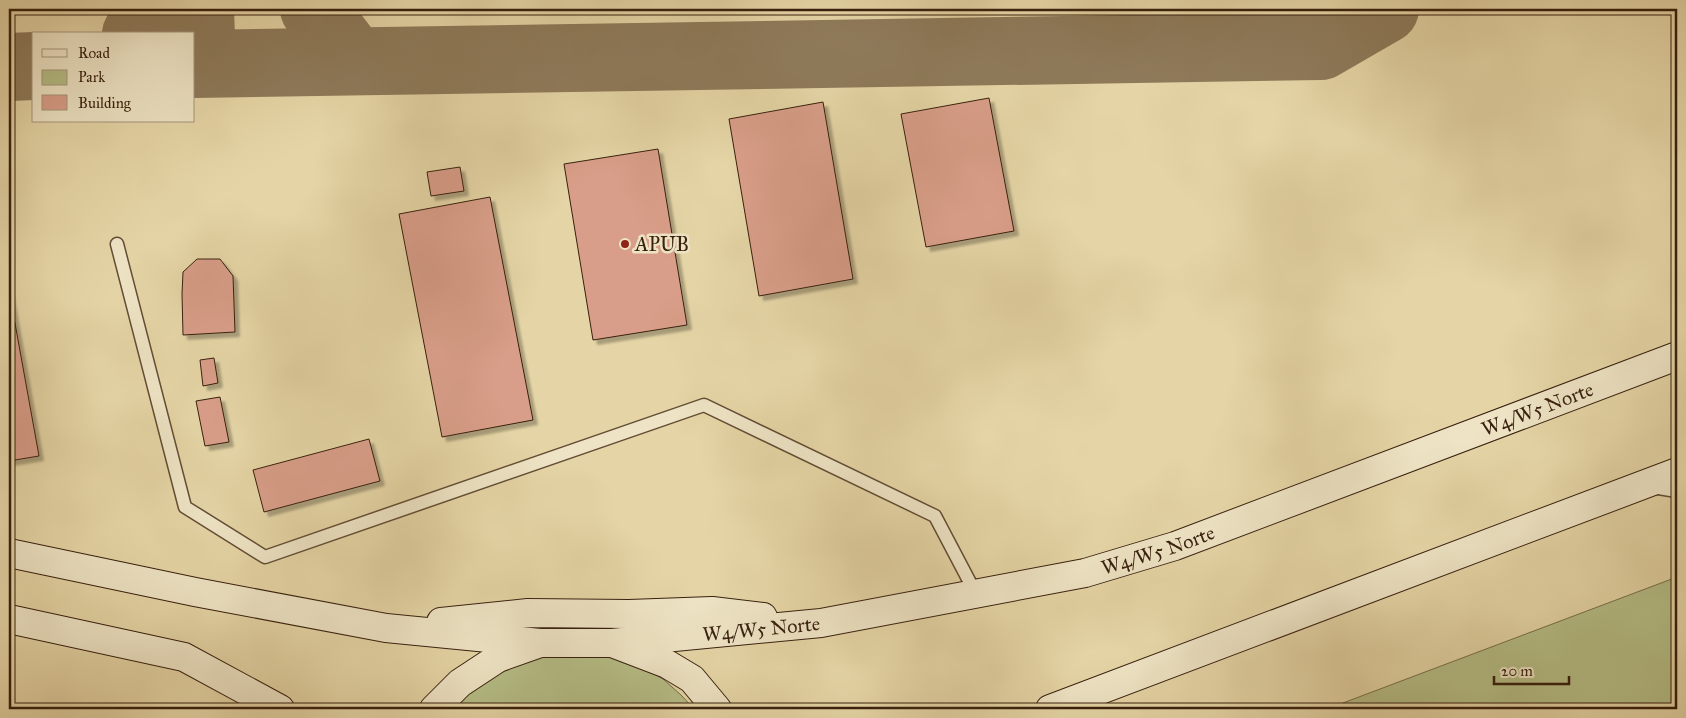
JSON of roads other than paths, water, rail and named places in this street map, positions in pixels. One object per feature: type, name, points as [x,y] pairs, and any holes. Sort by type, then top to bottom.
[{"type":"main road","name":"W4/W5 Norte","points":[[540,643],[612,642],[821,623],[1085,573],[1175,546],[1677,356]]},
{"type":"main road","points":[[1050,709],[1677,472]]},
{"type":"main road","points":[[9,553],[195,592],[386,628],[540,643]]},
{"type":"main road","points":[[386,628],[528,613],[629,614],[712,611],[821,623]]},
{"type":"main road","points":[[9,620],[184,658],[280,709]]},
{"type":"main road","points":[[612,642],[667,664],[692,679],[717,709]]},
{"type":"main road","points":[[434,709],[460,683],[498,658],[540,643]]},
{"type":"lane","points":[[117,244],[185,507],[265,557],[704,405],[935,516],[976,594]]},
{"type":"lane","points":[[1642,485],[1677,492]]},
{"type":"place","name":"APUB","points":[[625,244]]}]
